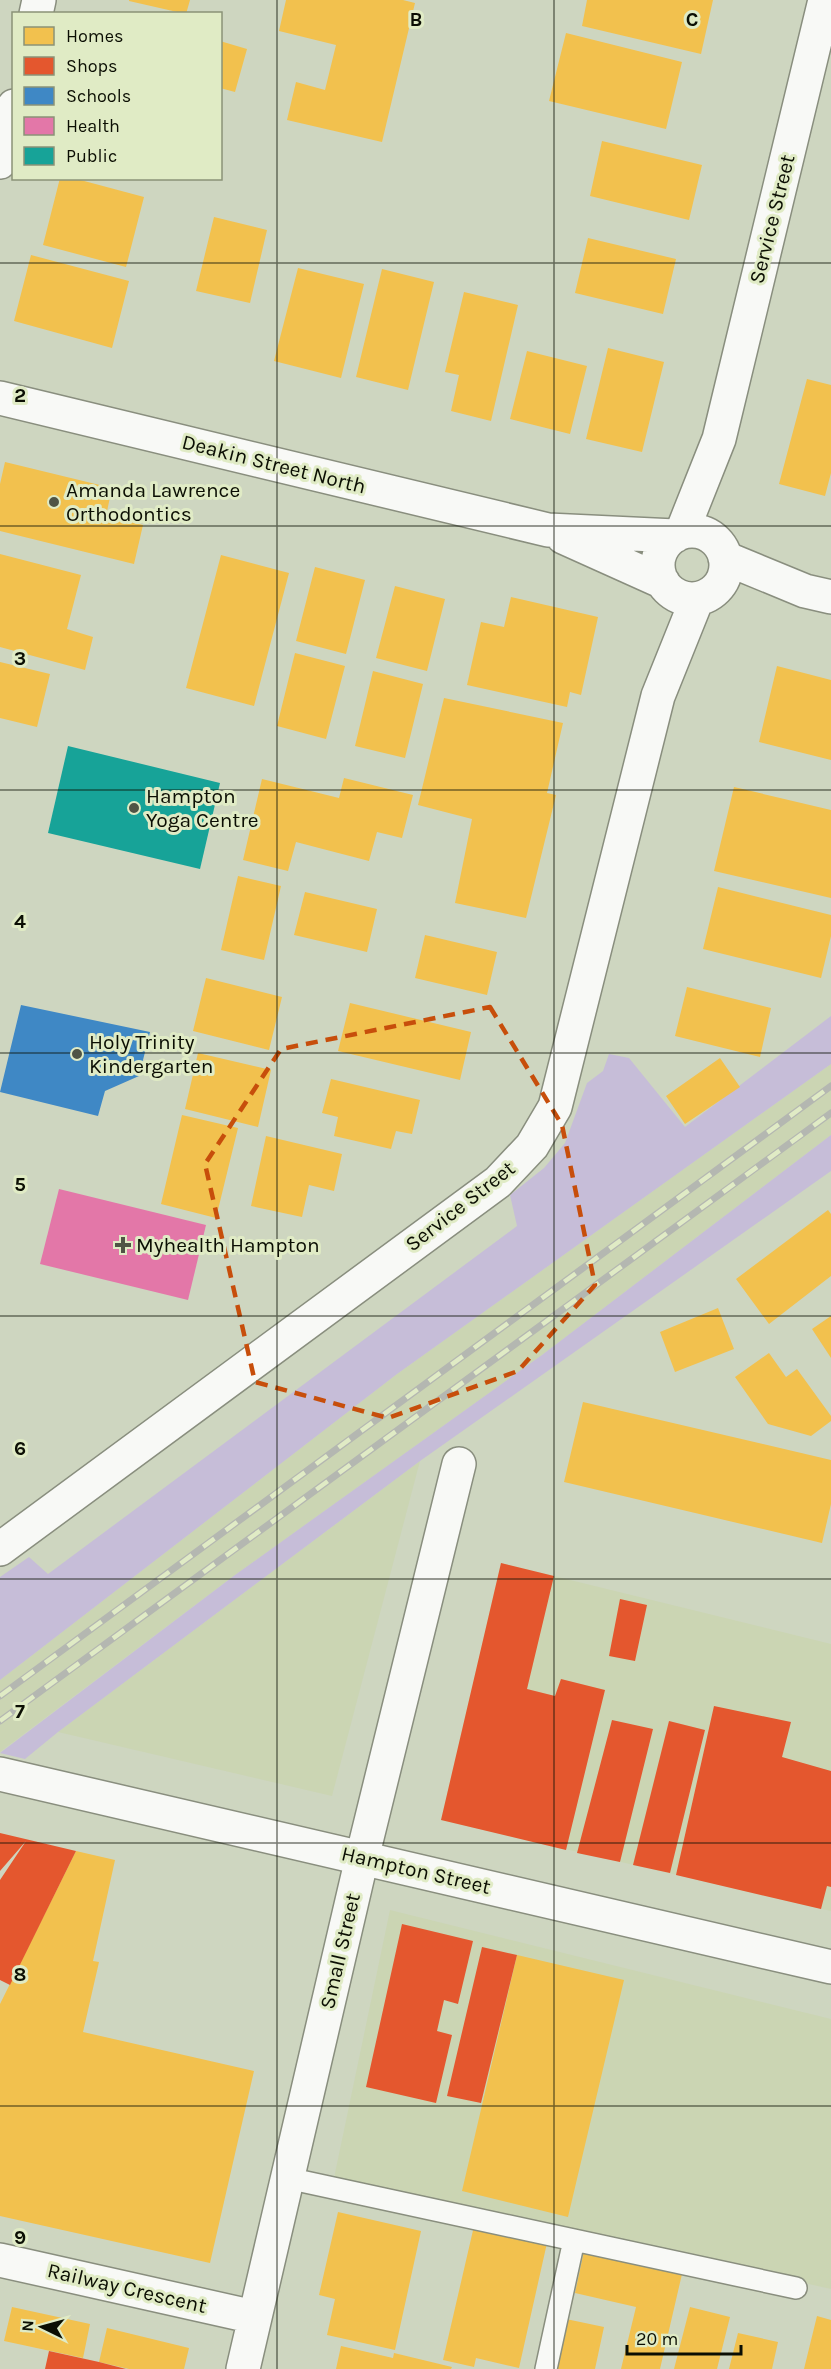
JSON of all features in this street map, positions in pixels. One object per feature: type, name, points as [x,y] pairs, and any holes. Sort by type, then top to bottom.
[{"type":"street","name":"Service Street","points":[[2,1544],[498,1182],[532,1146],[555,1107],[693,565],[719,439],[825,0]]},
{"type":"street","points":[[0,162],[12,114]]},
{"type":"street","name":"Deakin Street North","points":[[0,398],[818,594]]},
{"type":"street","name":"Deakin Street North","points":[[548,530],[693,565]]},
{"type":"street","name":"Small Street","points":[[243,2369],[362,1858],[459,1464]]},
{"type":"street","name":"Hampton Street","points":[[0,1774],[831,1967]]},
{"type":"street","name":"Railway Crescent","points":[[0,2260],[254,2317]]},
{"type":"lane","points":[[287,2178],[796,2288]]},
{"type":"lane","points":[[546,2369],[574,2240]]},
{"type":"highlighted area","points":[[490,1007],[562,1125],[595,1285],[518,1371],[388,1418],[255,1382],[205,1164],[281,1049]]},
{"type":"shaded area","points":[[831,1016],[831,1064],[397,1374],[0,1680],[0,1577],[29,1557],[48,1574],[517,1226],[510,1195],[544,1168],[565,1143],[587,1083],[603,1071],[609,1054],[629,1058],[685,1127]]},
{"type":"shaded area","points":[[831,1064],[831,1135],[542,1355],[235,1575],[0,1752],[0,1680],[397,1374]]},
{"type":"shaded area","points":[[831,1135],[831,1171],[420,1461],[25,1759],[0,1753],[235,1575],[542,1355]]},
{"type":"shaded area","points":[[420,1461],[332,1796],[58,1732]]},
{"type":"shaded area","points":[[501,1563],[831,1644],[831,1911],[441,1820]]},
{"type":"shaded area","points":[[390,1910],[831,2019],[831,2289],[334,2178]]},
{"type":"building: Homes","points":[[129,0],[190,0],[187,12],[177,12]]},
{"type":"building: Homes","points":[[286,0],[403,0],[415,3],[382,142],[287,120],[296,82],[325,90],[336,45],[279,31]]},
{"type":"building: Homes","points":[[587,0],[713,0],[701,54],[582,26]]},
{"type":"building: Homes","points":[[566,33],[682,62],[666,129],[549,101]]},
{"type":"building: Homes","points":[[222,42],[247,49],[235,92],[222,89]]},
{"type":"building: Homes","points":[[602,141],[702,165],[689,220],[590,196]]},
{"type":"building: Homes","points":[[59,180],[80,180],[144,197],[126,267],[43,245]]},
{"type":"building: Homes","points":[[214,217],[267,230],[250,303],[196,291]]},
{"type":"building: Homes","points":[[588,238],[676,259],[663,314],[575,293]]},
{"type":"building: Homes","points":[[31,255],[129,281],[112,348],[14,321]]},
{"type":"building: Homes","points":[[298,268],[364,284],[341,378],[274,361]]},
{"type":"building: Homes","points":[[382,269],[434,282],[408,390],[356,377]]},
{"type":"building: Homes","points":[[464,292],[518,305],[491,421],[451,411],[459,375],[445,372]]},
{"type":"building: Homes","points":[[608,348],[664,362],[642,452],[586,439]]},
{"type":"building: Homes","points":[[527,351],[587,366],[570,434],[510,419]]},
{"type":"building: Homes","points":[[807,379],[831,385],[831,473],[825,496],[779,484]]},
{"type":"building: Homes","name":"Amanda Lawrence Orthodontics","points":[[5,462],[112,488],[106,516],[143,525],[134,564],[0,531],[0,484]]},
{"type":"building: Homes","points":[[0,554],[81,575],[67,629],[93,637],[85,670],[0,647]]},
{"type":"building: Homes","points":[[221,555],[289,573],[254,706],[186,688]]},
{"type":"building: Homes","points":[[315,567],[365,580],[346,654],[296,641]]},
{"type":"building: Homes","points":[[395,586],[445,599],[427,671],[376,658]]},
{"type":"building: Homes","points":[[511,597],[598,617],[581,695],[570,692],[567,707],[467,685],[481,622],[504,627]]},
{"type":"building: Homes","points":[[295,653],[345,666],[326,739],[277,726]]},
{"type":"building: Homes","points":[[0,662],[50,674],[37,727],[0,718]]},
{"type":"building: Homes","points":[[777,666],[831,680],[831,760],[759,742]]},
{"type":"building: Homes","points":[[373,671],[423,684],[405,758],[355,746]]},
{"type":"building: Homes","points":[[444,698],[563,723],[547,793],[556,795],[526,918],[455,903],[472,819],[418,805]]},
{"type":"building: Homes","points":[[344,778],[413,795],[402,838],[377,832],[369,861],[296,842],[288,871],[243,860],[262,779],[339,798]]},
{"type":"building: Homes","points":[[734,787],[831,810],[831,898],[714,871]]},
{"type":"building: Homes","points":[[238,876],[281,886],[264,960],[221,950]]},
{"type":"building: Homes","points":[[718,887],[831,915],[831,936],[821,978],[703,949]]},
{"type":"building: Homes","points":[[305,892],[377,909],[367,952],[294,935]]},
{"type":"building: Homes","points":[[425,935],[497,952],[487,995],[415,978]]},
{"type":"building: Homes","points":[[206,978],[282,997],[269,1050],[193,1031]]},
{"type":"building: Homes","points":[[687,987],[771,1008],[760,1057],[675,1036]]},
{"type":"building: Homes","points":[[350,1003],[471,1032],[460,1080],[338,1051]]},
{"type":"building: Homes","points":[[198,1053],[271,1070],[258,1127],[185,1109]]},
{"type":"building: Homes","points":[[720,1058],[740,1087],[685,1124],[666,1096]]},
{"type":"building: Homes","points":[[331,1079],[420,1100],[412,1134],[396,1131],[391,1149],[334,1136],[338,1117],[322,1113]]},
{"type":"building: Homes","points":[[182,1115],[238,1128],[216,1218],[161,1204]]},
{"type":"building: Homes","points":[[266,1136],[342,1154],[334,1191],[309,1185],[302,1217],[251,1206]]},
{"type":"building: Homes","points":[[828,1210],[831,1214],[831,1276],[769,1324],[736,1279]]},
{"type":"building: Homes","points":[[718,1308],[734,1349],[675,1372],[660,1332]]},
{"type":"building: Homes","points":[[831,1316],[831,1358],[812,1329]]},
{"type":"building: Homes","points":[[769,1353],[786,1377],[797,1369],[831,1416],[831,1421],[811,1436],[768,1424],[735,1377]]},
{"type":"building: Homes","points":[[583,1402],[831,1460],[831,1504],[822,1543],[564,1482]]},
{"type":"building: Homes","points":[[76,1851],[115,1860],[93,1961],[99,1962],[83,2032],[254,2071],[210,2263],[0,2216],[0,2004]]},
{"type":"building: Homes","points":[[517,1955],[624,1980],[568,2217],[462,2191]]},
{"type":"building: Homes","points":[[338,2212],[421,2231],[395,2350],[327,2335],[335,2299],[319,2295]]},
{"type":"building: Homes","points":[[474,2226],[547,2243],[519,2368],[476,2358],[474,2367],[443,2360]]},
{"type":"building: Homes","points":[[584,2251],[682,2274],[660,2369],[621,2369],[636,2307],[575,2293]]},
{"type":"building: Homes","points":[[12,2307],[90,2324],[83,2358],[4,2341]]},
{"type":"building: Homes","points":[[690,2307],[730,2317],[717,2369],[674,2369]]},
{"type":"building: Homes","points":[[817,2316],[831,2320],[831,2369],[804,2369]]},
{"type":"building: Homes","points":[[566,2319],[604,2327],[595,2369],[555,2369]]},
{"type":"building: Homes","points":[[107,2328],[189,2348],[184,2369],[129,2369],[99,2362]]},
{"type":"building: Homes","points":[[738,2333],[778,2342],[772,2369],[729,2369]]},
{"type":"building: Homes","points":[[341,2346],[393,2358],[394,2353],[452,2367],[451,2369],[336,2369]]},
{"type":"building: Shops","points":[[501,1563],[554,1576],[527,1689],[555,1696],[561,1679],[605,1690],[566,1850],[441,1820]]},
{"type":"building: Shops","points":[[620,1599],[647,1605],[635,1661],[609,1656]]},
{"type":"building: Shops","points":[[714,1706],[791,1722],[782,1757],[831,1771],[831,1887],[827,1886],[821,1909],[676,1875]]},
{"type":"building: Shops","points":[[612,1720],[653,1729],[620,1862],[577,1853]]},
{"type":"building: Shops","points":[[669,1721],[705,1730],[670,1873],[633,1865]]},
{"type":"building: Shops","points":[[0,1833],[76,1851],[10,1985],[0,1980],[0,1880],[26,1841],[0,1871]]},
{"type":"building: Shops","points":[[402,1924],[473,1941],[458,2004],[444,2000],[437,2031],[452,2035],[436,2103],[366,2087]]},
{"type":"building: Shops","points":[[482,1947],[517,1955],[481,2103],[447,2096]]},
{"type":"building: Shops","points":[[49,2351],[99,2362],[126,2369],[45,2369]]},
{"type":"building: Schools","name":"Holy Trinity Kindergarten","points":[[21,1005],[150,1032],[139,1076],[105,1091],[98,1116],[0,1092]]},
{"type":"building: Health","name":"Myhealth Hampton","points":[[59,1189],[206,1225],[188,1300],[40,1264]]},
{"type":"building: Public","name":"Hampton Yoga Centre","points":[[68,746],[220,783],[200,869],[48,833]]},
{"type":"railway","points":[[0,1696],[831,1086]]},
{"type":"railway","points":[[0,1721],[831,1113]]},
{"type":"place","name":"Amanda Lawrence Orthodontics","points":[[54,502]]},
{"type":"place","name":"Hampton Yoga Centre","points":[[134,808]]},
{"type":"place","name":"Holy Trinity Kindergarten","points":[[77,1054]]},
{"type":"place","name":"Myhealth Hampton","points":[[123,1245]]}]
